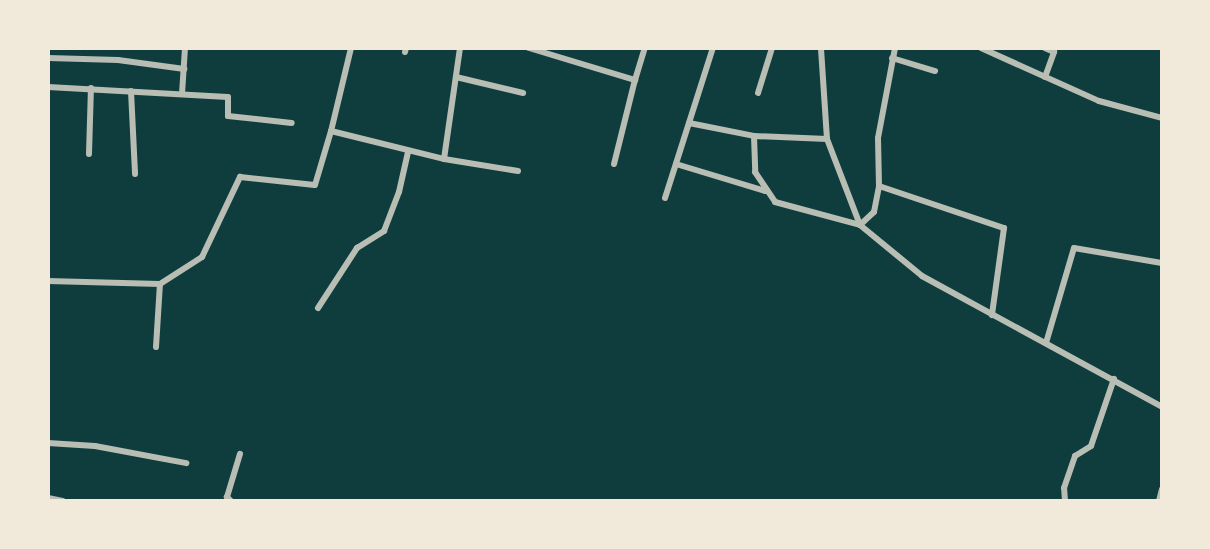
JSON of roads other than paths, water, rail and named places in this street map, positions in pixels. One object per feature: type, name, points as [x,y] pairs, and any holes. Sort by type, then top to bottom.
[{"type":"street","points":[[182,94],[185,48]]},
{"type":"street","points":[[48,281],[160,284],[202,257],[240,177],[315,185],[351,48]]},
{"type":"street","points":[[444,159],[460,48]]},
{"type":"street","points":[[529,48],[635,80]]},
{"type":"street","points":[[614,164],[645,48]]},
{"type":"street","points":[[665,198],[713,48]]},
{"type":"street","points":[[758,93],[772,48]]},
{"type":"street","points":[[821,48],[827,139],[860,225]]},
{"type":"street","points":[[860,225],[874,212],[879,186],[878,138],[895,48]]},
{"type":"street","points":[[981,48],[1099,101],[1162,118]]},
{"type":"street","points":[[1045,48],[1055,50],[1045,77]]},
{"type":"street","points":[[48,58],[118,60],[184,69]]},
{"type":"street","points":[[892,58],[935,71]]},
{"type":"street","points":[[456,77],[523,93]]},
{"type":"street","points":[[48,87],[228,97],[228,116],[292,123]]},
{"type":"street","points":[[89,154],[91,88]]},
{"type":"street","points":[[131,91],[135,174]]},
{"type":"street","points":[[689,123],[754,136],[827,139]]},
{"type":"street","points":[[331,131],[408,152],[518,171]]},
{"type":"street","points":[[754,136],[756,172],[765,191],[775,202],[860,225],[922,276],[1162,407]]},
{"type":"street","points":[[318,308],[357,248],[384,231],[399,192],[408,152]]},
{"type":"street","points":[[676,164],[765,191]]},
{"type":"street","points":[[879,186],[1005,228],[992,315]]},
{"type":"street","points":[[1046,343],[1074,248],[1162,263]]},
{"type":"street","points":[[156,347],[160,284]]},
{"type":"street","points":[[1065,501],[1064,488],[1075,456],[1091,446],[1114,379]]},
{"type":"street","points":[[48,443],[95,446],[186,463]]},
{"type":"street","points":[[231,501],[227,497],[240,454]]},
{"type":"street","points":[[1159,501],[1162,489]]},
{"type":"street","points":[[48,498],[63,501]]}]
